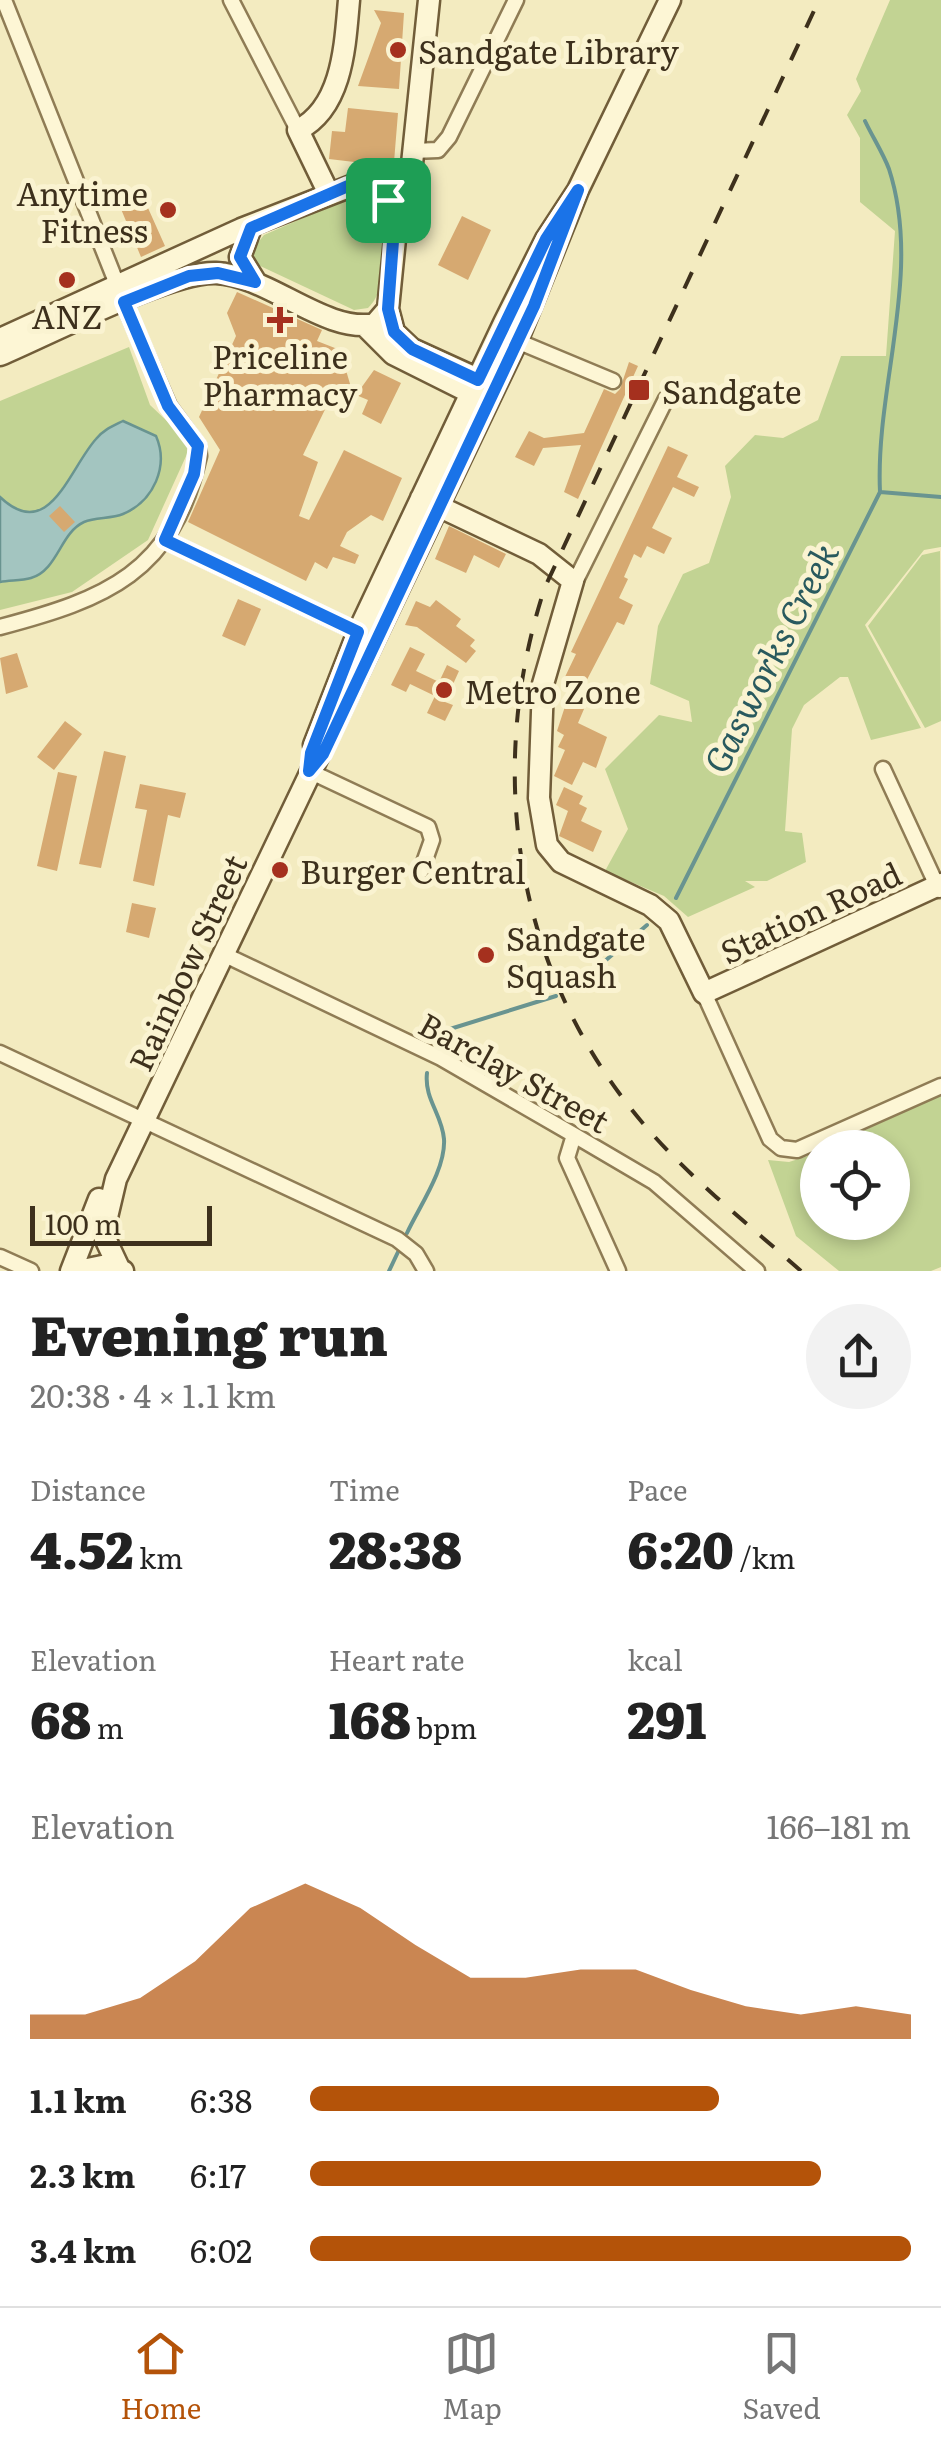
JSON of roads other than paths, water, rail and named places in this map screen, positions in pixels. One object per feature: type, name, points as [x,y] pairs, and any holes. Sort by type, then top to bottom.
[{"type":"main road","points":[[329,194],[298,130],[316,118],[339,74],[348,0]]},
{"type":"main road","points":[[388,200],[406,181],[413,150],[428,0]]},
{"type":"main road","name":"Rainbow Street","points":[[430,502],[441,458],[518,341],[578,190],[670,0]]},
{"type":"main road","points":[[0,355],[251,228],[348,186],[362,186],[388,200],[397,228],[388,309],[401,342],[483,391]]},
{"type":"main road","name":"Rainbow Street","points":[[121,1270],[103,1234],[116,1178],[309,771],[323,754],[367,636],[483,391],[546,239],[578,190]]},
{"type":"main road","points":[[251,228],[240,257],[255,282]]},
{"type":"main road","points":[[0,338],[121,294],[189,276],[218,273],[255,282],[346,323],[374,324],[388,309]]},
{"type":"main road","points":[[365,326],[393,354],[441,378],[483,391]]},
{"type":"main road","points":[[441,378],[449,400],[441,458]]},
{"type":"main road","points":[[430,502],[540,554],[574,584],[543,684],[539,798],[547,845],[561,862],[650,906],[669,922],[704,992]]},
{"type":"main road","name":"Station Road","points":[[704,992],[940,888]]},
{"type":"main road","name":"Rainbow Street","points":[[74,1271],[71,1260],[98,1199],[116,1178]]},
{"type":"main road","points":[[74,1271],[94,1264],[121,1270]]},
{"type":"street","points":[[0,627],[88,598],[144,566],[165,540],[194,474],[198,446],[168,406],[4,0]]},
{"type":"street","points":[[230,0],[298,130]]},
{"type":"street","points":[[413,150],[438,150],[449,137],[516,0]]},
{"type":"street","points":[[518,341],[613,381]]},
{"type":"street","points":[[574,584],[588,564],[666,399]]},
{"type":"street","points":[[165,540],[367,636]]},
{"type":"street","points":[[882,769],[940,888]]},
{"type":"street","points":[[309,771],[428,827],[432,840],[421,871]]},
{"type":"street","name":"Barclay Street","points":[[223,954],[441,1058],[574,1134],[654,1182],[757,1271]]},
{"type":"street","points":[[704,992],[770,1139],[781,1148],[798,1150],[941,1086]]},
{"type":"street","points":[[0,1054],[408,1246],[426,1271]]},
{"type":"street","points":[[574,1134],[567,1158],[618,1271]]},
{"type":"street","points":[[0,1256],[30,1271]]},
{"type":"water","points":[[123,421],[156,436],[161,459],[150,492],[123,514],[89,520],[76,527],[40,574],[0,582],[0,497],[17,509],[32,512],[45,507],[99,436]]},
{"type":"waterway","name":"Gasworks Creek","points":[[676,898],[880,492],[880,452],[900,289],[901,249],[889,169],[865,121]]},
{"type":"waterway","name":"Gasworks Creek","points":[[880,492],[941,497]]},
{"type":"waterway","name":"Gasworks Creek","points":[[578,984],[647,925]]},
{"type":"waterway","name":"Gasworks Creek","points":[[444,1038],[450,1029],[556,996]]},
{"type":"waterway","points":[[407,1233],[436,1175],[443,1151],[443,1130],[428,1091],[427,1073]]},
{"type":"waterway","points":[[389,1271],[398,1252]]},
{"type":"railway","points":[[801,1271],[678,1161],[641,1121],[598,1063],[564,1000],[539,935],[523,867],[515,798],[517,727],[526,657],[545,587],[819,0]]},
{"type":"place","name":"Sandgate Library","points":[[398,50]]},
{"type":"place","name":"Anytime Fitness","points":[[168,210]]},
{"type":"place","name":"ANZ","points":[[67,280]]},
{"type":"place","name":"Priceline Pharmacy","points":[[280,320]]},
{"type":"place","name":"Sandgate","points":[[639,390]]},
{"type":"place","name":"Metro Zone","points":[[444,690]]},
{"type":"place","name":"Burger Central","points":[[280,870]]},
{"type":"place","name":"Sandgate Squash","points":[[486,955]]}]
